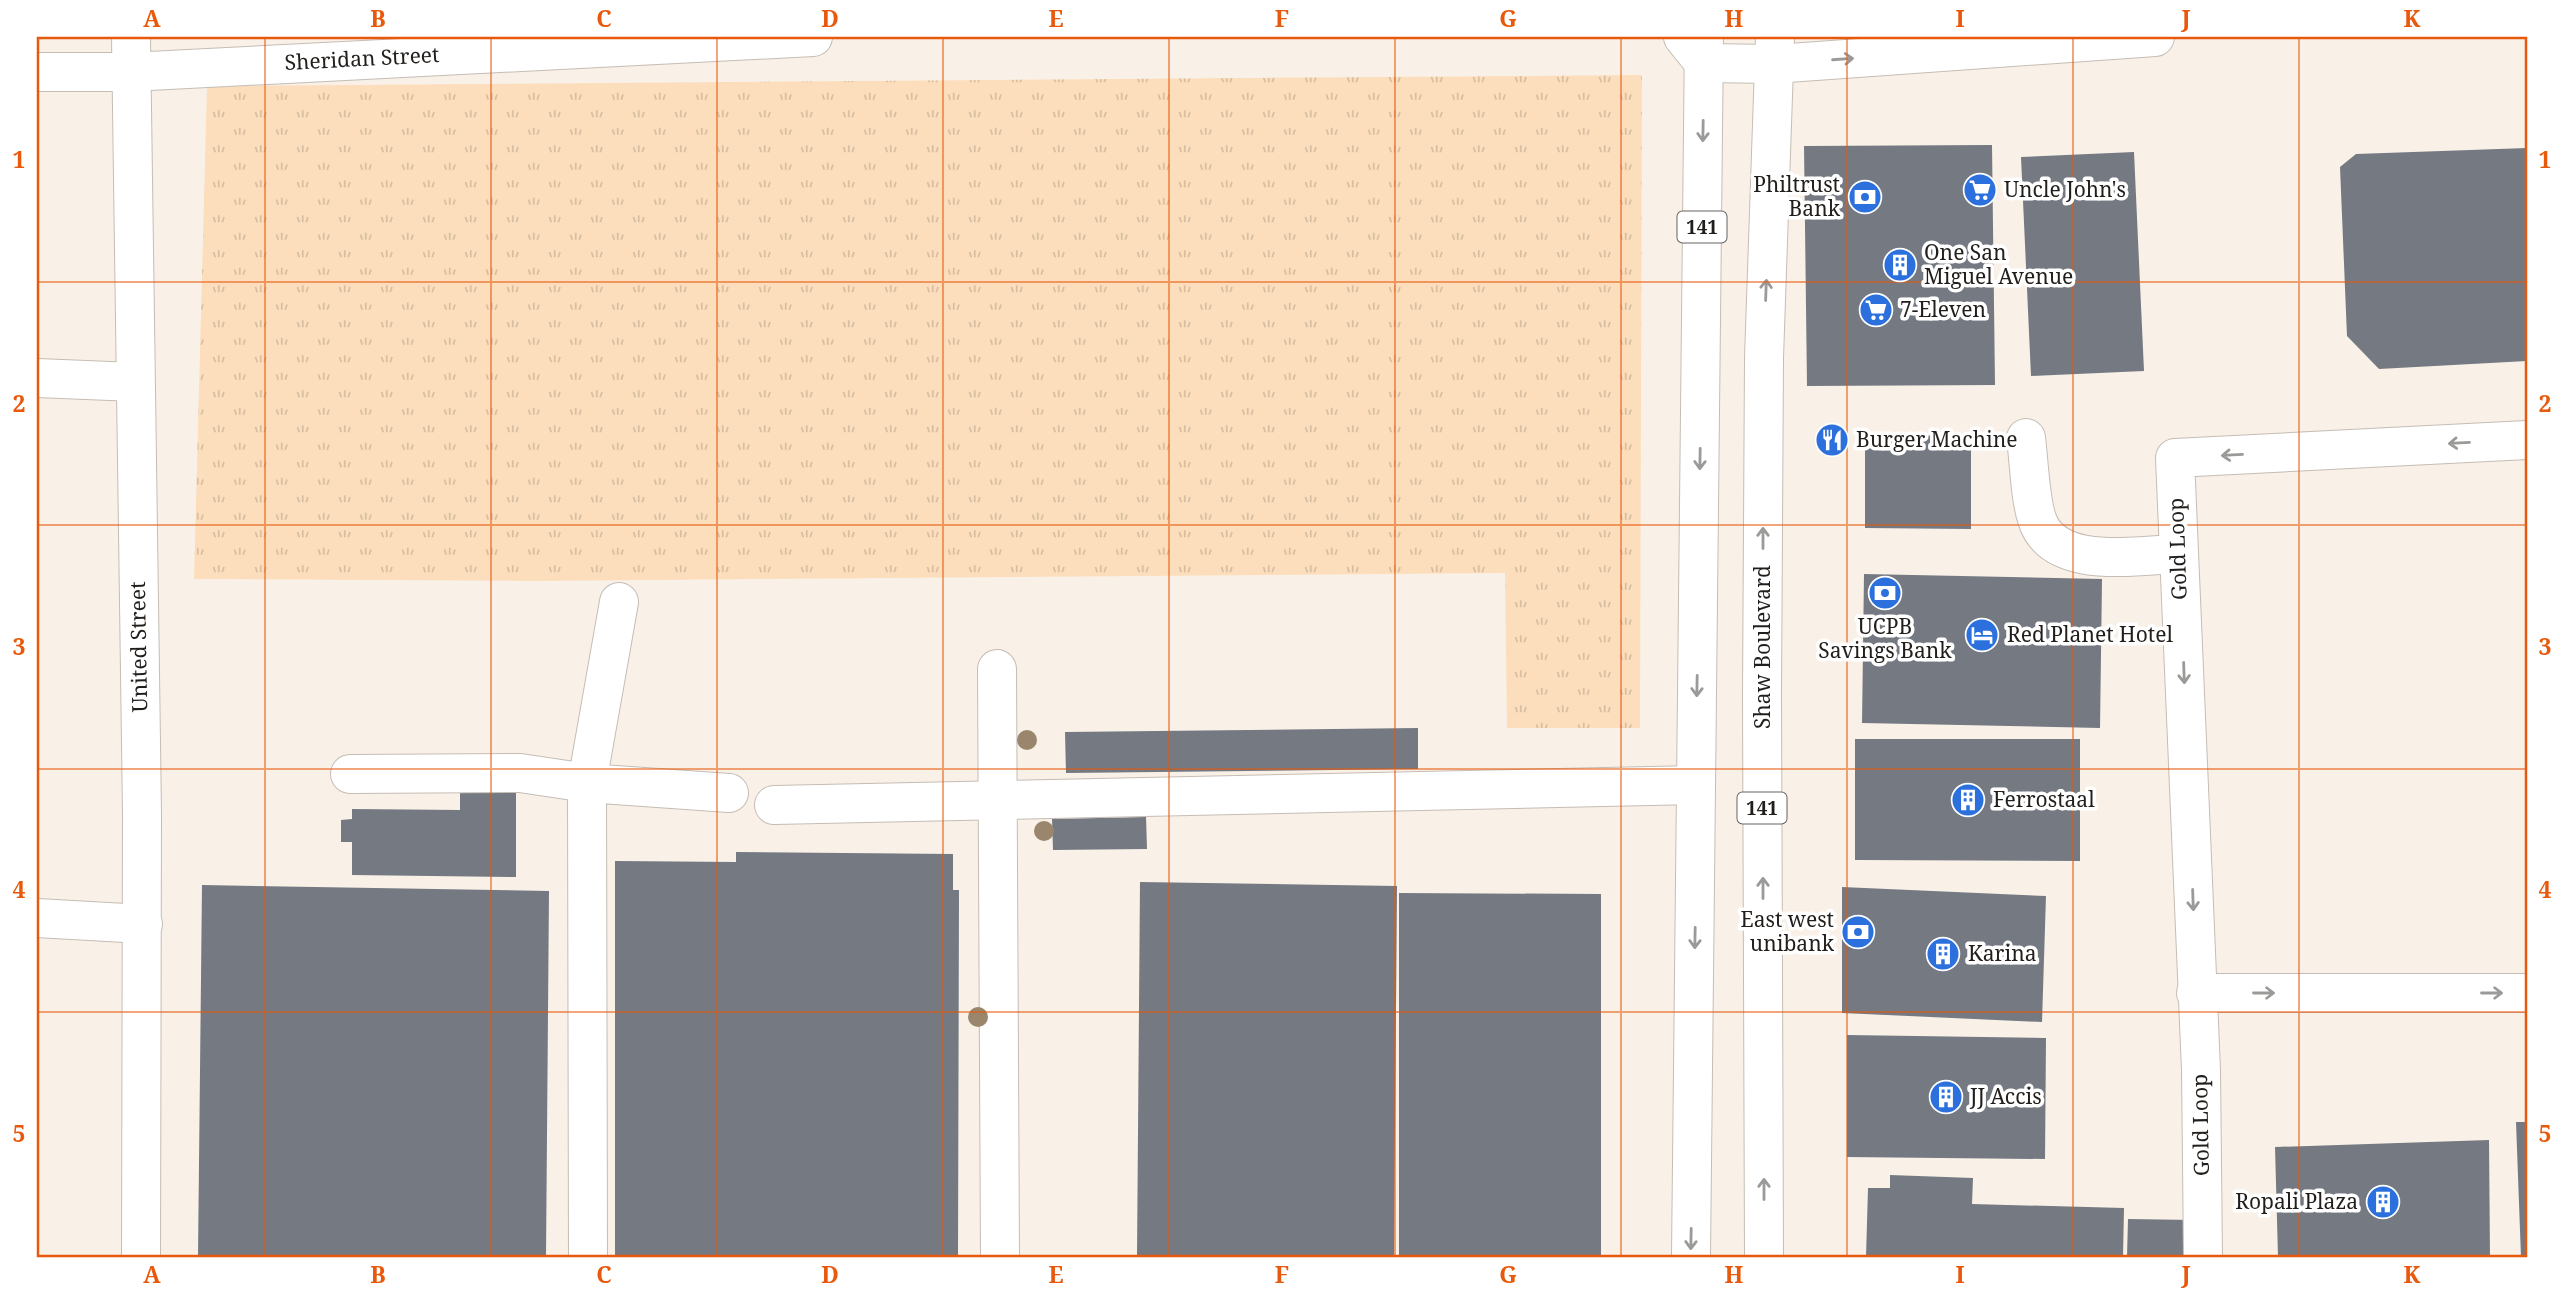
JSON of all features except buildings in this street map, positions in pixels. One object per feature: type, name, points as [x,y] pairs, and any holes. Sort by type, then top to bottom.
[{"type":"street","name":"Sheridan Street","points":[[37,72],[131,54],[813,37]]},
{"type":"street","points":[[1697,45],[1774,50],[2155,37]]},
{"type":"street","name":"141","points":[[1691,1257],[1696,785],[1697,45]]},
{"type":"street","name":"Shaw Boulevard","points":[[1764,1257],[1764,372],[1774,50]]},
{"type":"street","name":"United Street","points":[[131,54],[142,923],[141,1257]]},
{"type":"street","points":[[37,378],[135,382]]},
{"type":"street","points":[[2026,438],[2037,519],[2046,537],[2062,548],[2095,557],[2178,554]]},
{"type":"street","name":"Gold Loop","points":[[2203,1257],[2201,1070],[2175,458],[2527,440]]},
{"type":"street","points":[[588,1257],[587,783],[619,602]]},
{"type":"street","points":[[997,669],[1000,1257]]},
{"type":"street","points":[[350,775],[520,773],[587,783],[729,793]]},
{"type":"street","points":[[774,805],[1696,785]]},
{"type":"street","points":[[37,918],[142,923]]},
{"type":"street","points":[[2196,993],[2527,993]]},
{"type":"green space","points":[[1642,75],[1640,728],[1507,728],[1505,573],[532,581],[194,579],[207,86]]},
{"type":"place","name":"Uncle John's","points":[[1980,190]]},
{"type":"place","name":"Philtrust Bank","points":[[1865,197]]},
{"type":"place","name":"One San Miguel Avenue","points":[[1900,265]]},
{"type":"place","name":"7-Eleven","points":[[1876,310]]},
{"type":"place","name":"Burger Machine","points":[[1832,440]]},
{"type":"place","name":"UCPB Savings Bank","points":[[1885,593]]},
{"type":"place","name":"Red Planet Hotel","points":[[1982,635]]},
{"type":"place","name":"Ferrostaal","points":[[1968,800]]},
{"type":"place","name":"East west unibank","points":[[1858,932]]},
{"type":"place","name":"Karina","points":[[1943,954]]},
{"type":"place","name":"JJ Accis","points":[[1946,1097]]},
{"type":"place","name":"Ropali Plaza","points":[[2383,1202]]}]
